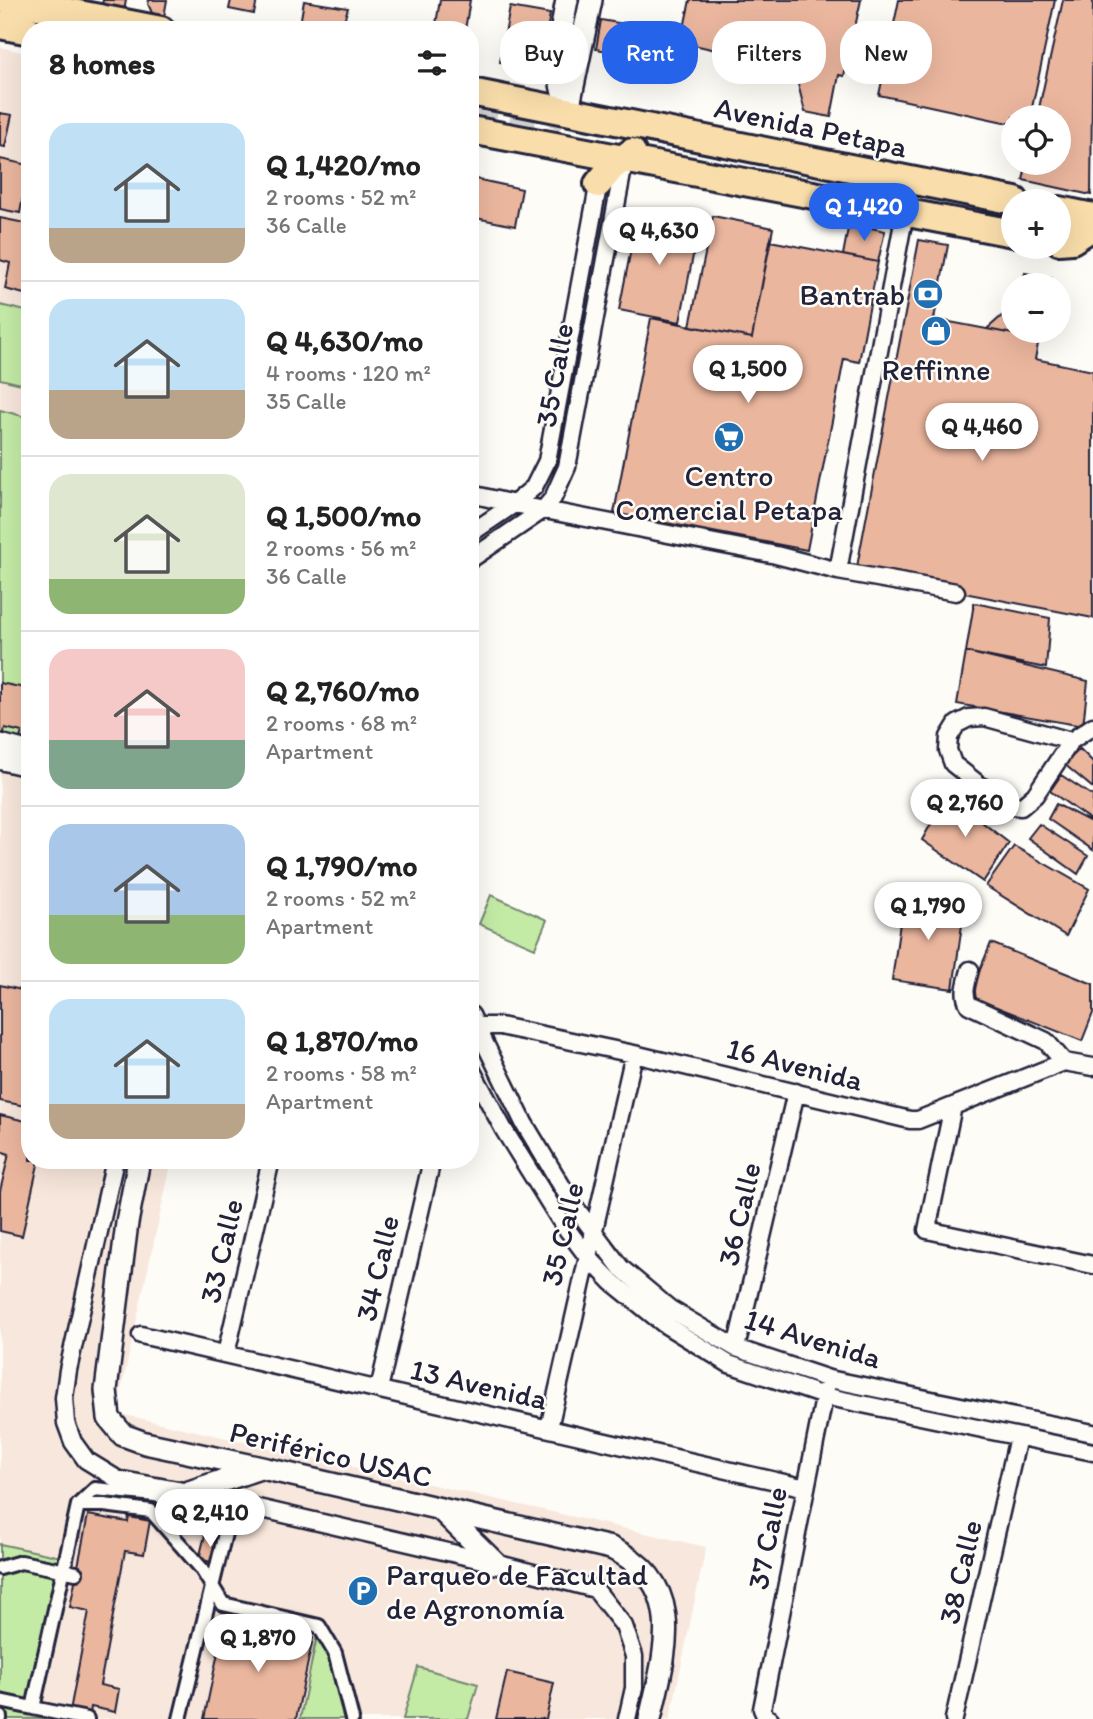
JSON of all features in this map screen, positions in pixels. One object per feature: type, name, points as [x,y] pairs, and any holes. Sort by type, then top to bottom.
[{"type":"main road","points":[[7,0],[115,21]]},
{"type":"main road","points":[[0,25],[21,29]]},
{"type":"main road","name":"Avenida Petapa","points":[[479,94],[1001,198]]},
{"type":"main road","points":[[479,105],[534,116],[598,134],[617,148],[598,184]]},
{"type":"main road","points":[[479,131],[1001,231]]},
{"type":"main road","points":[[614,156],[675,132],[678,137],[670,148],[671,163],[676,169]]},
{"type":"main road","points":[[1071,212],[1092,216],[1086,232],[1071,240]]},
{"type":"main road","points":[[1071,244],[1093,248]]},
{"type":"street","points":[[568,0],[558,41],[557,59],[562,93],[568,111]]},
{"type":"street","points":[[568,111],[591,0]]},
{"type":"street","name":"35 Calle","points":[[479,554],[543,510],[553,498],[568,467],[614,156]]},
{"type":"street","name":"35 Calle","points":[[479,528],[534,487],[547,461],[598,184]]},
{"type":"street","points":[[838,571],[905,212]]},
{"type":"street","points":[[479,496],[776,555],[838,571],[956,592]]},
{"type":"street","points":[[1071,741],[977,717],[957,724],[949,737],[948,750],[953,764],[965,775],[1004,805],[1021,807],[1035,795],[1071,741],[1093,726]]},
{"type":"street","points":[[0,745],[21,751]]},
{"type":"street","points":[[0,761],[21,766]]},
{"type":"street","points":[[970,970],[965,990],[969,1005],[1046,1041],[1064,1062],[1093,1067]]},
{"type":"street","name":"16 Avenida","points":[[479,1024],[500,1026],[634,1054],[910,1120],[918,1120],[1064,1062]]},
{"type":"street","name":"14 Avenida","points":[[479,1037],[524,1123],[592,1232],[621,1268],[670,1309],[736,1348],[829,1378],[1093,1433]]},
{"type":"street","name":"35 Calle","points":[[549,1428],[634,1054]]},
{"type":"street","name":"14 Avenida","points":[[479,1083],[553,1209],[587,1256],[612,1282],[664,1324],[729,1364],[824,1395],[1093,1452]]},
{"type":"street","name":"36 Calle","points":[[736,1348],[796,1092]]},
{"type":"street","points":[[953,1106],[927,1230],[1093,1265]]},
{"type":"street","points":[[114,1169],[64,1398],[65,1423],[73,1442],[86,1460],[117,1479],[189,1492],[595,1589],[624,1626],[634,1656],[634,1688],[627,1719]]},
{"type":"street","name":"Periférico USAC","points":[[137,1169],[127,1223],[106,1390],[109,1418],[123,1435],[145,1443],[611,1548],[625,1555],[652,1579],[660,1593],[667,1628],[666,1646],[650,1719]]},
{"type":"street","name":"33 Calle","points":[[226,1354],[269,1169]]},
{"type":"street","name":"34 Calle","points":[[379,1389],[430,1169]]},
{"type":"street","name":"13 Avenida","points":[[141,1335],[806,1488]]},
{"type":"street","name":"37 Calle","points":[[766,1714],[806,1488],[829,1378]]},
{"type":"street","name":"38 Calle","points":[[954,1719],[1018,1437]]},
{"type":"street","points":[[189,1492],[262,1468]]},
{"type":"street","points":[[33,1708],[70,1572],[78,1505],[95,1489],[155,1495],[226,1509],[229,1517],[180,1719]]},
{"type":"street","points":[[78,1505],[104,1505],[151,1511],[201,1568],[223,1604],[319,1626],[335,1653],[352,1719]]},
{"type":"street","points":[[440,1509],[495,1563]]},
{"type":"street","points":[[0,1557],[70,1572]]},
{"type":"street","points":[[0,1568],[21,1562]]},
{"type":"street","points":[[0,1701],[83,1719]]},
{"type":"shaded area","points":[[0,47],[21,52],[21,1169],[170,1169],[116,1413],[706,1547],[670,1719],[0,1719]]},
{"type":"green space","points":[[0,305],[21,310],[21,384],[0,379]]},
{"type":"green space","points":[[0,410],[21,416],[21,744],[0,740]]},
{"type":"green space","points":[[491,895],[547,920],[535,948],[479,924]]},
{"type":"green space","points":[[0,1544],[66,1558],[39,1709],[87,1719],[0,1719]]},
{"type":"green space","points":[[319,1626],[352,1719],[300,1719]]},
{"type":"green space","points":[[418,1667],[478,1684],[468,1719],[403,1719]]},
{"type":"building","points":[[103,0],[126,0],[124,12],[101,8]]},
{"type":"building","points":[[149,0],[167,0],[164,17],[152,13]]},
{"type":"building","points":[[231,0],[257,0],[254,14],[229,9]]},
{"type":"building","points":[[440,0],[470,0],[466,21],[436,21]]},
{"type":"building","points":[[690,0],[861,0],[856,21],[840,21],[840,75],[831,117],[805,112],[798,84],[826,84],[826,21],[712,21],[712,49],[698,46],[698,21],[686,21]]},
{"type":"building","points":[[899,0],[1055,0],[1033,105],[1001,105],[1001,121],[879,95],[881,84],[932,84],[932,21],[895,21]]},
{"type":"building","points":[[1063,0],[1093,0],[1091,195],[1023,180],[1024,175],[1071,175],[1071,105],[1040,105]]},
{"type":"building","points":[[304,1],[348,8],[344,21],[301,21]]},
{"type":"building","points":[[510,7],[550,14],[549,21],[507,21]]},
{"type":"building","points":[[601,20],[607,21],[602,21],[602,50],[596,49]]},
{"type":"building","points":[[0,113],[12,115],[5,147],[0,146]]},
{"type":"building","points":[[0,159],[21,163],[20,213],[0,209]]},
{"type":"building","points":[[479,180],[522,189],[515,226],[479,219]]},
{"type":"building","points":[[638,213],[699,225],[680,322],[619,310]]},
{"type":"building","points":[[713,216],[773,228],[752,338],[690,326]]},
{"type":"building","points":[[0,218],[21,222],[21,293],[5,289],[10,263],[0,260]]},
{"type":"building","points":[[849,223],[885,231],[878,262],[843,255]]},
{"type":"building","points":[[919,240],[948,245],[934,319],[1001,332],[1001,343],[1038,343],[1035,359],[1093,371],[1093,618],[856,572]]},
{"type":"building","name":"Centro Comercial Petapa","points":[[770,241],[878,262],[859,362],[844,359],[807,550],[614,513],[651,318],[752,338]]},
{"type":"building","points":[[1001,317],[1001,332],[987,329]]},
{"type":"building","points":[[974,603],[1050,618],[1046,668],[966,652]]},
{"type":"building","points":[[966,652],[1088,681],[1083,726],[957,704]]},
{"type":"building","points":[[0,683],[21,687],[21,732],[5,728],[3,736],[0,736]]},
{"type":"building","points":[[1080,749],[1093,762],[1093,788],[1064,764]]},
{"type":"building","points":[[1061,775],[1093,796],[1092,821],[1050,791]]},
{"type":"building","points":[[947,795],[1009,843],[983,882],[922,840]]},
{"type":"building","points":[[1056,804],[1093,823],[1093,850],[1048,819]]},
{"type":"building","points":[[1039,824],[1088,856],[1078,874],[1028,838]]},
{"type":"building","points":[[1014,846],[1089,889],[1066,936],[986,886]]},
{"type":"building","points":[[904,894],[965,903],[953,989],[892,980]]},
{"type":"building","points":[[991,943],[1093,984],[1093,1013],[1082,1041],[969,996]]},
{"type":"building","points":[[0,985],[21,990],[21,1105],[0,1101]]},
{"type":"building","points":[[0,1115],[21,1120],[21,1169],[37,1169],[22,1236],[0,1231],[0,1191],[9,1154],[0,1151]]},
{"type":"building","points":[[88,1515],[128,1522],[129,1517],[150,1521],[144,1554],[125,1551],[100,1685],[119,1689],[115,1712],[91,1707],[90,1715],[70,1711],[89,1611],[70,1607]]},
{"type":"building","points":[[205,1535],[221,1539],[215,1563],[199,1559]]},
{"type":"building","points":[[225,1619],[313,1638],[296,1719],[204,1719]]},
{"type":"building","points":[[507,1672],[554,1683],[546,1719],[496,1719]]},
{"type":"tunnel","points":[[479,115],[547,125],[554,114],[580,0]]},
{"type":"place","name":"Bantrab","points":[[928,294]]},
{"type":"place","name":"Reffinne","points":[[936,331]]},
{"type":"place","name":"Centro Comercial Petapa","points":[[729,437]]},
{"type":"place","name":"Parqueo de Facultad de Agronomía","points":[[363,1591]]}]
